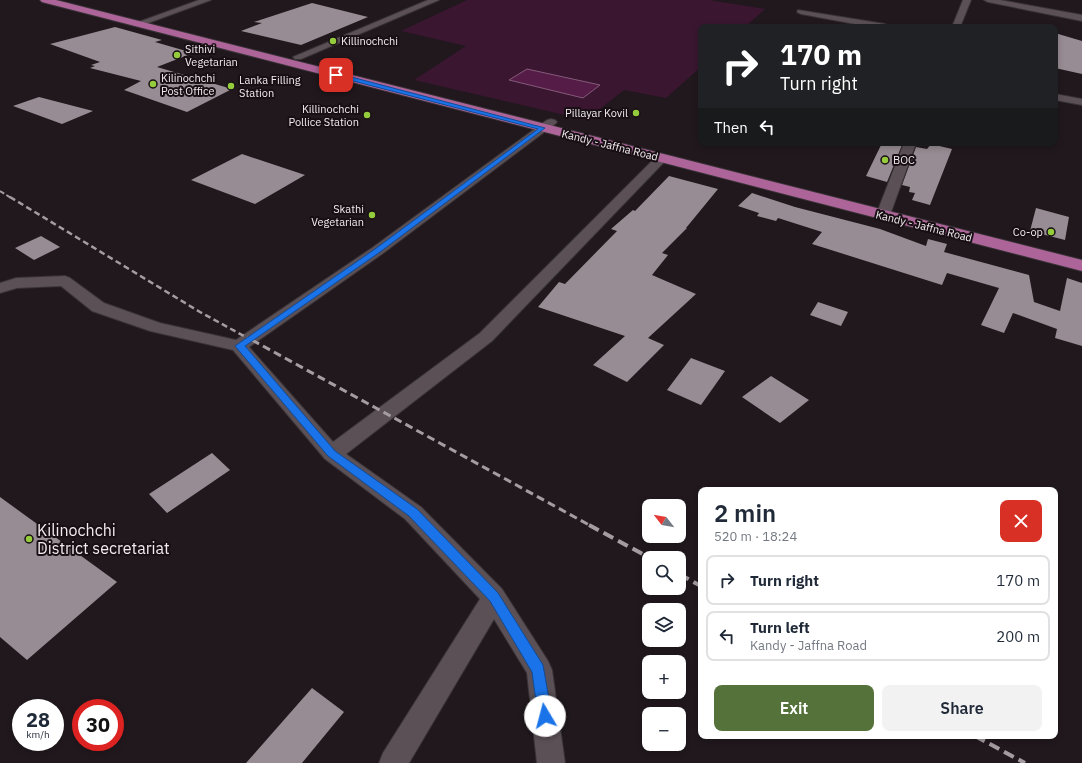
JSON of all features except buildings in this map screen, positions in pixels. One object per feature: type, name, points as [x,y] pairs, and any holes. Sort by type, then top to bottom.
[{"type":"highway","name":"Kandy - Jaffna Road","points":[[45,0],[298,57],[547,125],[661,158],[885,211],[1082,255]]},
{"type":"highway","name":"Kandy - Jaffna Road","points":[[67,0],[142,22],[885,211],[1082,266]]},
{"type":"street","points":[[142,22],[207,0]]},
{"type":"street","points":[[298,57],[435,0]]},
{"type":"street","points":[[957,24],[966,0]]},
{"type":"street","points":[[988,0],[1082,18]]},
{"type":"street","points":[[801,12],[868,24]]},
{"type":"street","points":[[1058,98],[1082,102]]},
{"type":"street","points":[[239,346],[377,251],[547,125]]},
{"type":"street","points":[[885,211],[909,146]]},
{"type":"street","points":[[332,454],[486,337],[661,158]]},
{"type":"street","points":[[0,288],[16,283],[65,282],[98,307],[156,327],[239,346],[332,454],[413,513],[494,597],[539,670],[551,763]]},
{"type":"street","points":[[393,763],[494,597]]},
{"type":"shaded area","points":[[467,0],[709,0],[765,9],[748,24],[698,24],[698,70],[666,98],[624,90],[586,120],[414,80],[466,46],[401,31]]},
{"type":"shaded area","points":[[527,69],[600,85],[583,98],[509,80]]},
{"type":"railway","points":[[0,191],[11,198]]},
{"type":"railway","points":[[10,197],[200,312],[253,341]]},
{"type":"railway","points":[[252,340],[591,526]]},
{"type":"railway","points":[[589,525],[642,554]]},
{"type":"railway","points":[[686,578],[698,584]]},
{"type":"railway","points":[[981,739],[1025,763]]},
{"type":"place","name":"Killinochchi","points":[[333,41]]},
{"type":"place","name":"Sithivi Vegetarian","points":[[177,55]]},
{"type":"place","name":"Kilinochchi Post Office","points":[[153,84]]},
{"type":"place","name":"Lanka Filling Station","points":[[231,86]]},
{"type":"place","name":"Pillayar Kovil","points":[[636,113]]},
{"type":"place","name":"Killinochchi Pollice Station","points":[[367,115]]},
{"type":"place","name":"BOC","points":[[885,160]]},
{"type":"place","name":"Skathi Vegetarian","points":[[372,215]]},
{"type":"place","name":"Co-op","points":[[1051,232]]},
{"type":"place","name":"Kilinochchi District secretariat","points":[[29,539]]},
{"type":"route","points":[[336,75],[543,128],[377,251],[239,346],[332,454],[413,513],[494,597],[539,670],[545,716]]}]
